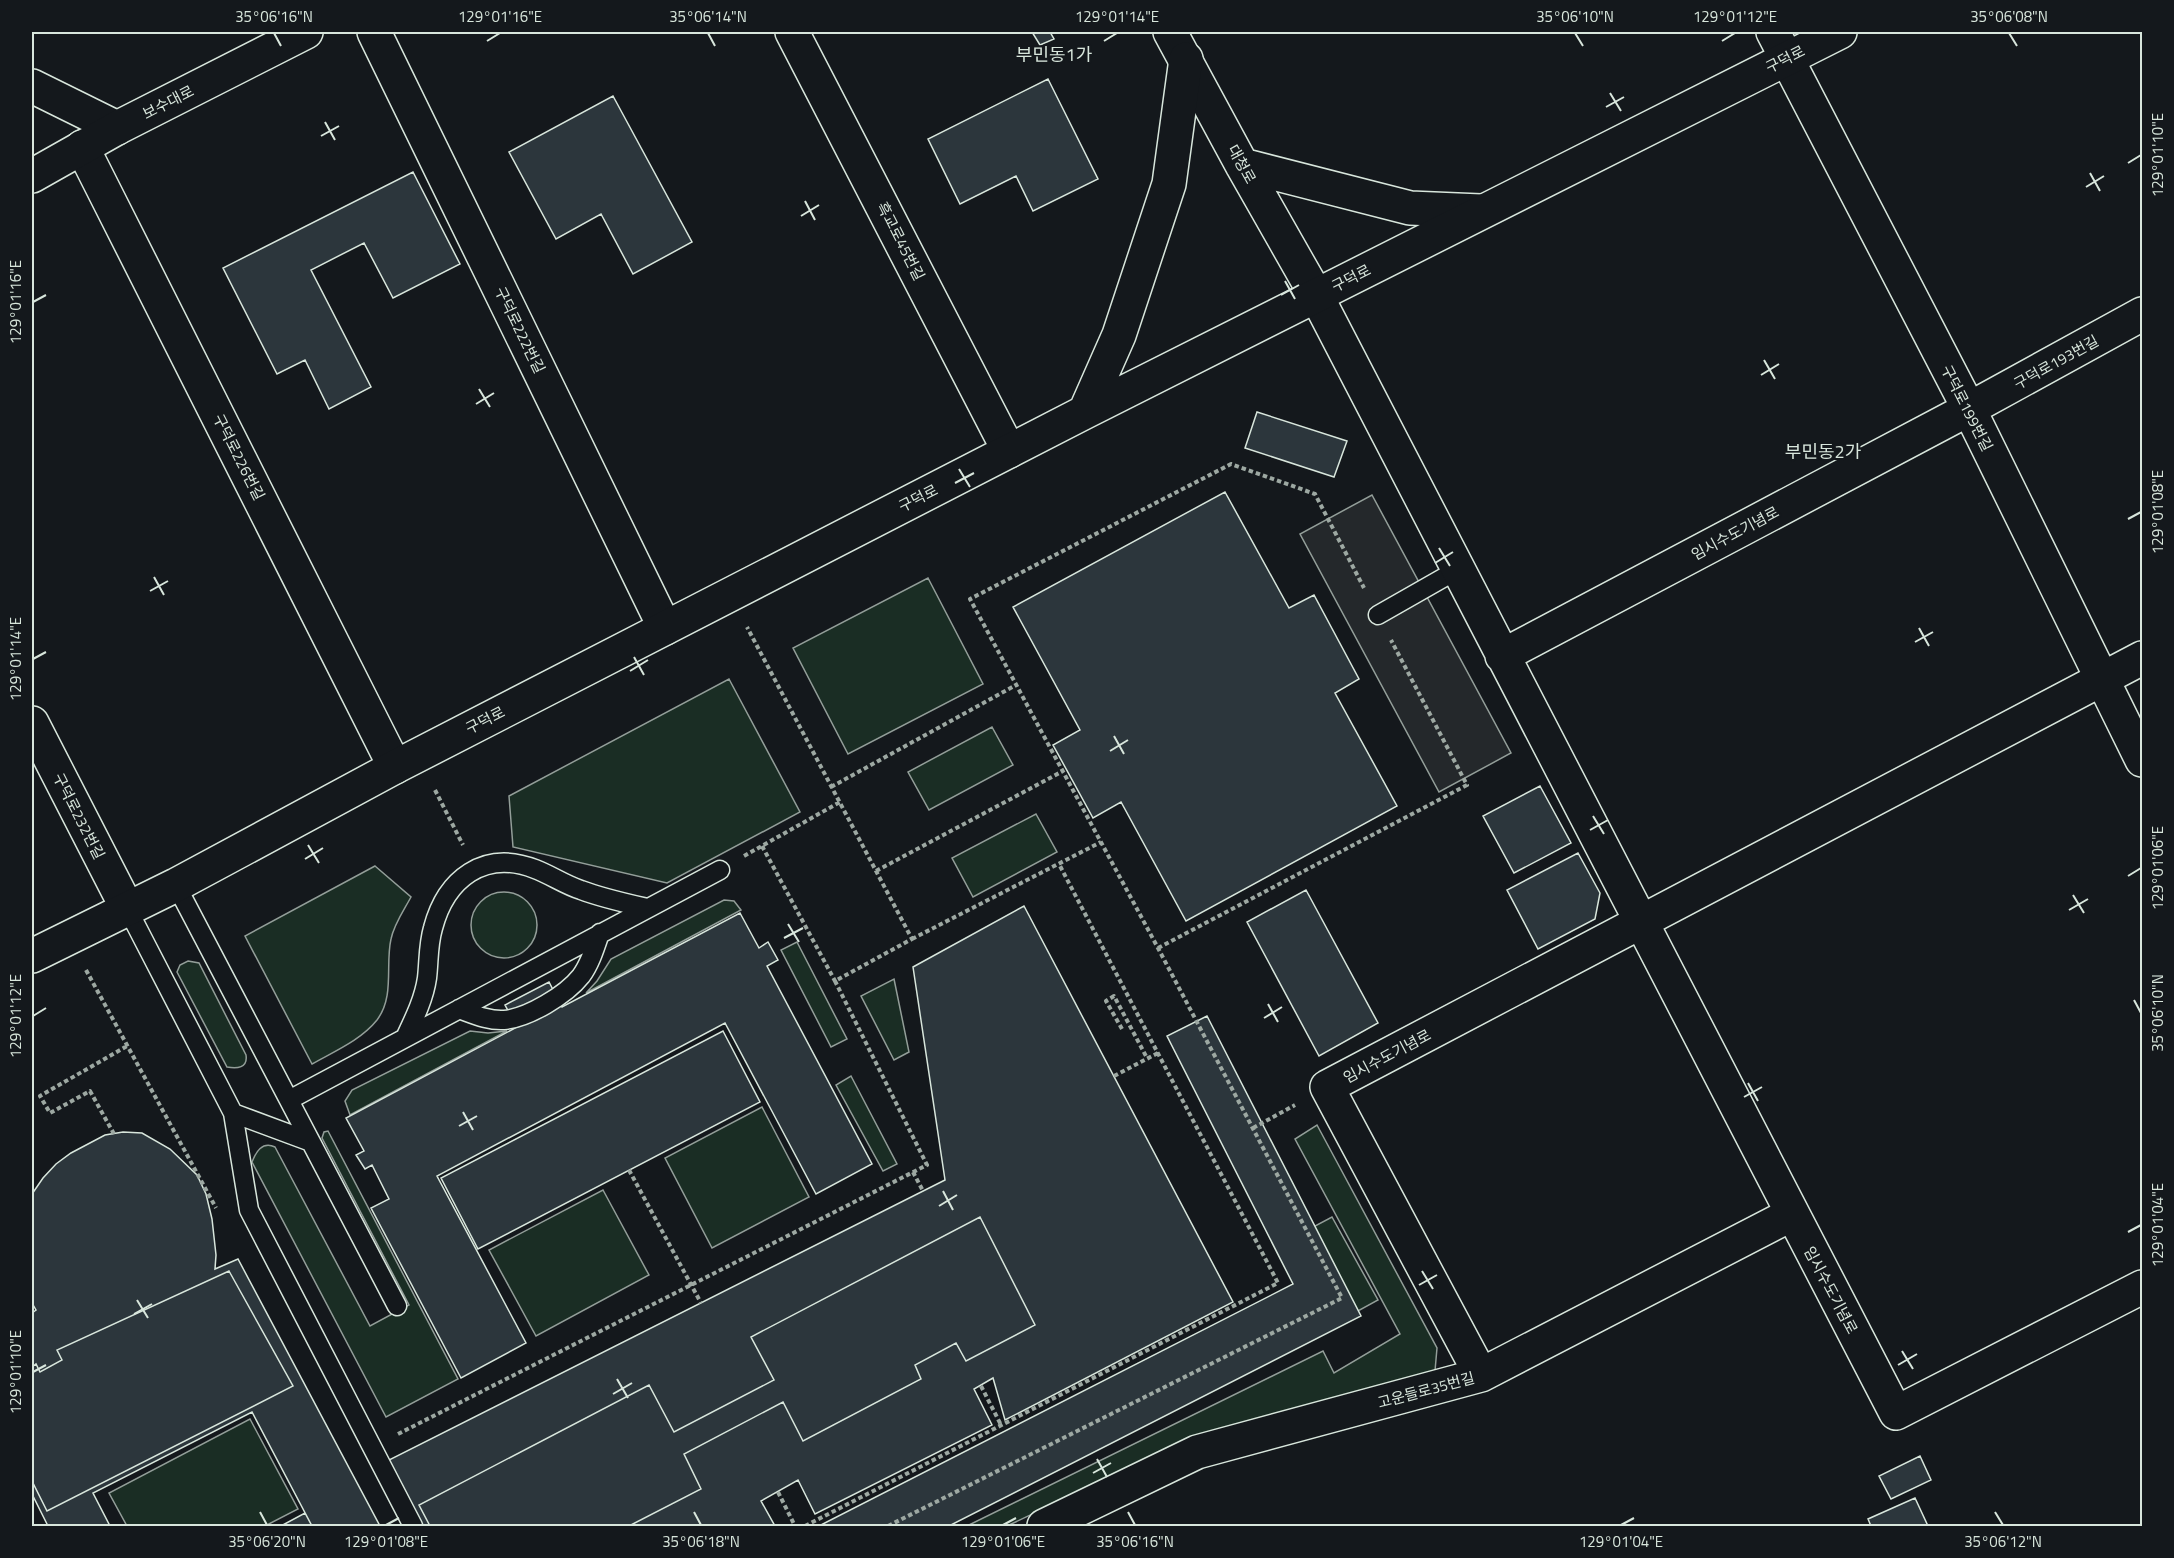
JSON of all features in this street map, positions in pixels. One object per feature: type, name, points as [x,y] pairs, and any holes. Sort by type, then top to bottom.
[{"type":"street","name":"보수대로","points":[[32,176],[117,128],[306,32]]},
{"type":"street","name":"구덕로222번길","points":[[374,32],[665,628]]},
{"type":"street","name":"흑교로45번길","points":[[792,32],[1009,451]]},
{"type":"street","name":"구덕로","points":[[32,956],[176,885],[406,761],[1009,451],[1481,212],[1780,45],[1840,32]]},
{"type":"street","points":[[1085,412],[1119,335],[1169,184],[1178,45]]},
{"type":"street","name":"대청로","points":[[1178,45],[1316,296],[1640,921]]},
{"type":"street","name":"구덕로199번길","points":[[1780,45],[1969,409],[2142,760]]},
{"type":"street","points":[[32,86],[117,128]]},
{"type":"street","name":"구덕로226번길","points":[[82,147],[406,761]]},
{"type":"street","points":[[1242,165],[1410,208],[1481,212]]},
{"type":"street","name":"구덕로193번길","points":[[1969,409],[2142,314]]},
{"type":"street","name":"임시수도기념로","points":[[1502,656],[1969,409]]},
{"type":"street","points":[[2101,679],[2142,658]]},
{"type":"street","name":"임시수도기념로","points":[[1481,1375],[1327,1087],[2101,679]]},
{"type":"street","name":"구덕로232번길","points":[[32,723],[127,908]]},
{"type":"street","name":"임시수도기념로","points":[[1640,921],[1896,1413],[2142,1287]]},
{"type":"street","name":"고운들로35번길","points":[[1044,1527],[1197,1452],[1481,1375],[1792,1214]]},
{"type":"lane","points":[[1378,615],[1457,570]]},
{"type":"lane","points":[[405,1038],[419,1007],[427,980],[429,942],[441,907],[447,893],[465,875],[500,862],[519,865],[536,870],[580,890],[647,908]]},
{"type":"lane","points":[[289,1100],[720,870]]},
{"type":"lane","points":[[176,885],[397,1306]]},
{"type":"lane","points":[[127,908],[233,1113],[249,1210],[413,1527]]},
{"type":"lane","points":[[459,1009],[486,1018],[505,1020],[534,1010],[567,990],[582,975],[591,959],[600,933]]},
{"type":"lane","points":[[233,1113],[311,1142]]},
{"type":"path","points":[[888,1527],[1342,1298],[1158,948],[970,599],[1231,464],[1315,494],[1467,785],[1158,948]]},
{"type":"path","points":[[730,595],[912,939]]},
{"type":"path","points":[[831,787],[1016,685]]},
{"type":"path","points":[[406,761],[475,870]]},
{"type":"path","points":[[876,871],[1063,771]]},
{"type":"path","points":[[720,870],[840,802]]},
{"type":"path","points":[[835,981],[1101,842]]},
{"type":"path","points":[[372,1447],[927,1165],[835,981],[762,846]]},
{"type":"path","points":[[805,1527],[1278,1283],[1059,864]]},
{"type":"path","points":[[68,938],[217,1210]]},
{"type":"path","points":[[1122,1029],[1106,1001],[1114,996],[1147,1058]]},
{"type":"path","points":[[114,1134],[90,1091],[50,1113],[40,1096],[127,1046]]},
{"type":"path","points":[[1114,1076],[1158,1053]]},
{"type":"path","points":[[1253,1128],[1327,1087]]},
{"type":"path","points":[[628,1170],[701,1303]]},
{"type":"path","points":[[913,1172],[923,1191]]},
{"type":"path","points":[[981,1386],[1001,1425]]},
{"type":"path","points":[[777,1492],[795,1527]]},
{"type":"green space","points":[[928,578],[983,684],[848,754],[793,648]]},
{"type":"green space","points":[[729,679],[800,812],[667,883],[513,847],[509,796]]},
{"type":"green space","points":[[992,727],[1013,765],[929,810],[908,772]]},
{"type":"green space","points":[[1036,814],[1057,852],[973,897],[952,858]]},
{"type":"green space","points":[[375,866],[411,897],[392,933],[389,949],[388,991],[383,1011],[371,1027],[347,1045],[312,1064],[245,936]]},
{"type":"green space","points":[[497,892],[511,892],[523,897],[532,906],[537,925],[535,938],[528,949],[511,958],[497,958],[485,953],[476,944],[471,932],[471,918],[476,906],[485,897]]},
{"type":"green space","points":[[724,900],[734,901],[741,910],[586,993],[611,959]]},
{"type":"green space","points":[[797,942],[847,1039],[831,1047],[781,950]]},
{"type":"green space","points":[[188,961],[199,963],[246,1055],[245,1063],[241,1067],[227,1067],[177,972],[180,965]]},
{"type":"green space","points":[[894,979],[909,1052],[894,1060],[861,996]]},
{"type":"green space","points":[[470,1031],[488,1033],[507,1031],[350,1115],[345,1101],[352,1090]]},
{"type":"green space","points":[[851,1076],[897,1164],[883,1171],[836,1085]]},
{"type":"green space","points":[[762,1107],[809,1197],[712,1248],[665,1158]]},
{"type":"green space","points":[[1317,1125],[1437,1348],[1435,1371],[1193,1438],[1007,1526],[967,1526],[1323,1351],[1334,1373],[1400,1334],[1295,1139]]},
{"type":"green space","points":[[328,1131],[458,1379],[386,1417],[252,1162],[263,1146],[275,1147],[370,1326],[409,1305],[322,1138],[324,1132]]},
{"type":"green space","points":[[603,1190],[649,1275],[536,1336],[489,1250]]},
{"type":"green space","points":[[1332,1217],[1378,1300],[1327,1328],[1281,1244]]},
{"type":"green space","points":[[250,1419],[298,1509],[265,1526],[127,1526],[109,1493]]},
{"type":"shaded area","points":[[1372,495],[1511,753],[1439,792],[1300,534]]},
{"type":"building","points":[[1032,32],[1050,32],[1054,39],[1040,45]]},
{"type":"building","points":[[1048,79],[1098,179],[1033,211],[1016,176],[960,204],[928,139]]},
{"type":"building","points":[[613,96],[692,242],[633,274],[601,214],[556,239],[509,152]]},
{"type":"building","points":[[413,172],[460,264],[393,298],[364,243],[311,270],[371,387],[329,409],[305,360],[277,374],[223,268]]},
{"type":"building","points":[[1257,412],[1347,441],[1334,477],[1245,448]]},
{"type":"building","points":[[1225,492],[1289,608],[1314,595],[1359,679],[1335,693],[1397,806],[1186,921],[1121,802],[1093,818],[1053,745],[1080,730],[1013,607]]},
{"type":"building","points":[[1540,786],[1571,843],[1514,873],[1483,816]]},
{"type":"building","points":[[1578,853],[1600,893],[1595,919],[1538,949],[1507,890]]},
{"type":"building","points":[[1306,890],[1378,1023],[1319,1056],[1247,922]]},
{"type":"building","points":[[1024,906],[1233,1302],[1005,1420],[993,1378],[974,1389],[992,1425],[815,1514],[798,1480],[761,1501],[775,1526],[418,1526],[385,1462],[945,1180],[913,967]]},
{"type":"building","points":[[740,913],[759,948],[768,942],[778,960],[767,966],[872,1164],[816,1194],[725,1023],[437,1176],[526,1343],[461,1378],[371,1208],[389,1199],[372,1165],[365,1169],[356,1155],[364,1151],[346,1118],[517,1027],[505,1005],[549,982],[562,1007]]},
{"type":"building","points":[[1207,1016],[1361,1316],[949,1526],[819,1526],[1293,1284],[1167,1036]]},
{"type":"building","points":[[723,1031],[760,1102],[478,1249],[441,1178]]},
{"type":"building","points":[[123,1132],[142,1133],[170,1149],[197,1175],[206,1194],[212,1219],[216,1255],[215,1269],[238,1259],[380,1526],[312,1526],[252,1412],[93,1493],[110,1526],[48,1526],[32,1494],[32,1313],[36,1310],[32,1303],[32,1194],[56,1164],[71,1153],[105,1135]]},
{"type":"building","points":[[980,1217],[1035,1325],[966,1361],[956,1343],[915,1365],[921,1379],[803,1441],[783,1402],[684,1454],[701,1489],[629,1526],[430,1526],[419,1505],[649,1385],[674,1432],[774,1380],[751,1337]]},
{"type":"building","points":[[229,1271],[293,1386],[47,1511],[32,1481],[32,1367],[36,1364],[40,1372],[62,1360],[57,1350]]},
{"type":"building","points":[[1920,1456],[1931,1480],[1891,1499],[1879,1476]]},
{"type":"building","points":[[1915,1498],[1928,1526],[1871,1526],[1868,1519]]},
{"type":"building","points":[[305,1513],[312,1526],[281,1526]]},
{"type":"district","name":"부민동1가","points":[[1054,54]]},
{"type":"district","name":"부민동2가","points":[[1823,451]]}]
